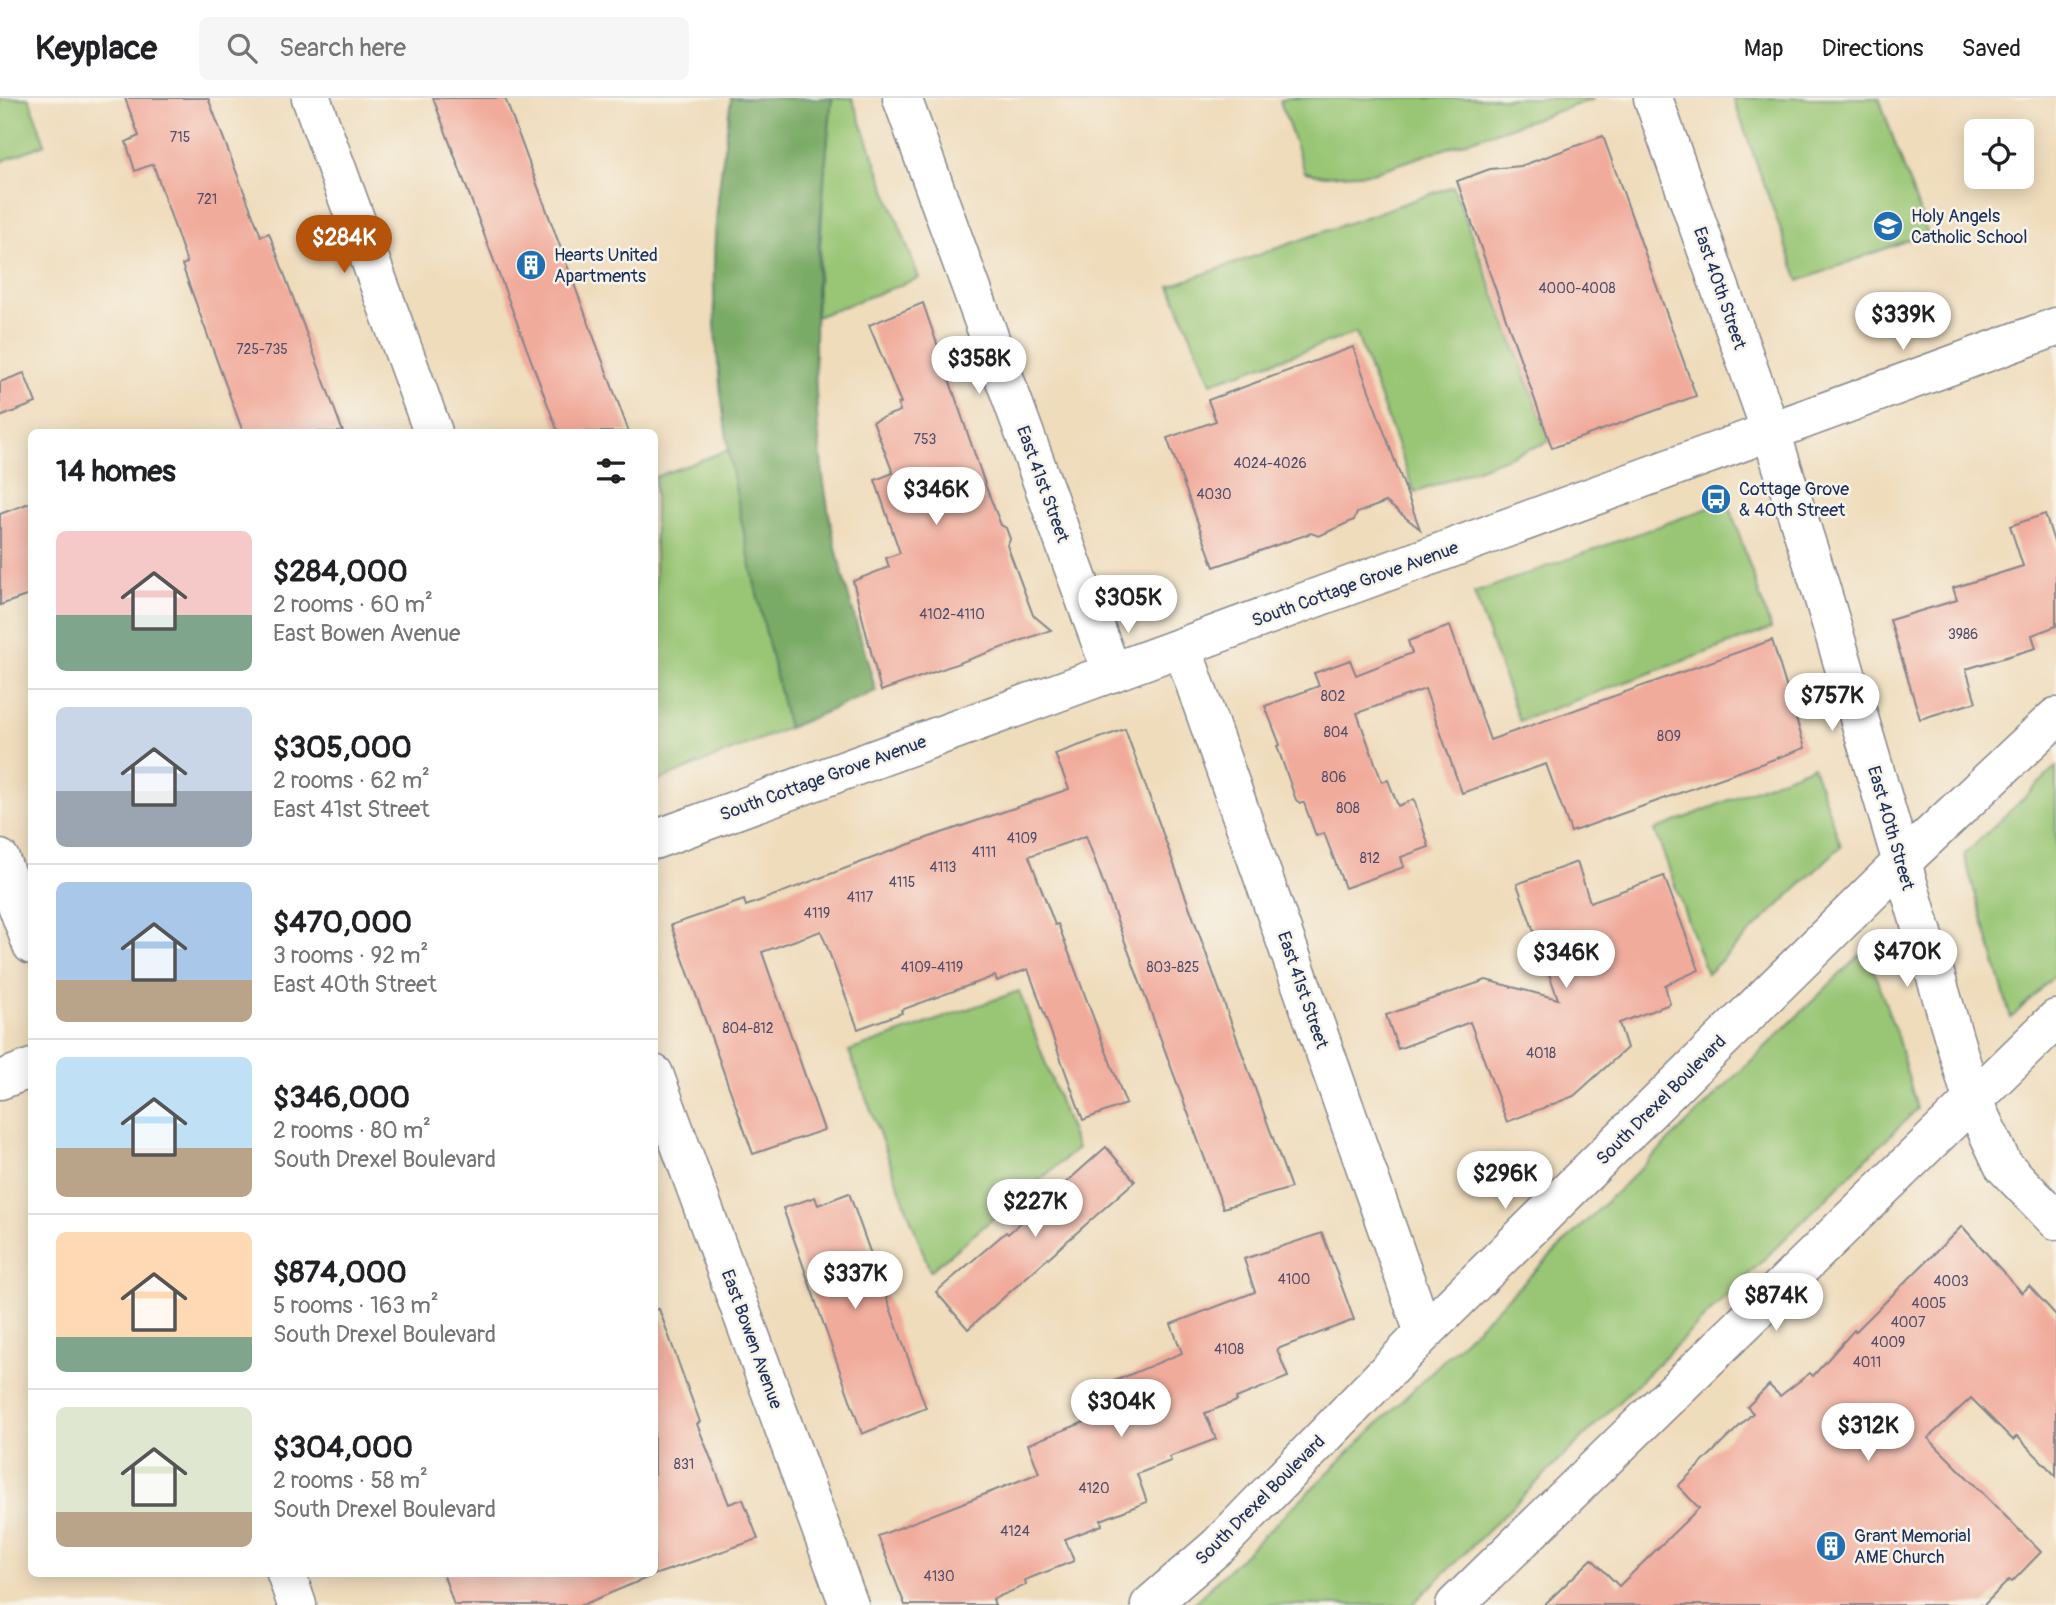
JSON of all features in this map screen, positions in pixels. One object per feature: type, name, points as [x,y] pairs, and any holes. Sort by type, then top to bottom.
[{"type":"street","points":[[311,98],[432,429]]},
{"type":"street","name":"East 41st Street","points":[[902,98],[1112,673]]},
{"type":"street","name":"East 40th Street","points":[[1653,98],[1771,432],[1820,586],[1972,1099],[2003,1166],[2056,1220]]},
{"type":"street","name":"South Cottage Grove Avenue","points":[[658,839],[2056,327]]},
{"type":"street","name":"East 41st Street","points":[[1182,647],[1423,1333]]},
{"type":"street","name":"South Drexel Boulevard","points":[[1150,1605],[1218,1546],[1423,1333],[1902,862],[2056,717]]},
{"type":"street","points":[[0,859],[28,934]]},
{"type":"street","points":[[1455,1605],[2056,1018]]},
{"type":"street","points":[[0,1080],[28,1070]]},
{"type":"street","name":"East Bowen Avenue","points":[[658,1085],[849,1605]]},
{"type":"street","points":[[287,1577],[297,1605]]},
{"type":"green space","points":[[0,98],[29,98],[45,144],[0,162]]},
{"type":"green space","points":[[731,98],[832,98],[818,247],[816,397],[826,496],[835,545],[876,691],[788,728],[748,555],[719,380],[714,262],[720,180]]},
{"type":"green space","points":[[832,98],[852,98],[919,278],[816,317],[825,171]]},
{"type":"green space","points":[[1288,98],[1594,99],[1372,173],[1324,176],[1305,172],[1280,101]]},
{"type":"green space","points":[[1733,98],[1879,98],[1927,233],[1799,281]]},
{"type":"green space","points":[[1453,186],[1550,441],[1415,493],[1356,333],[1211,383],[1170,286]]},
{"type":"green space","points":[[728,450],[788,728],[658,781],[658,476]]},
{"type":"green space","points":[[1728,501],[1771,629],[1519,721],[1474,593]]},
{"type":"green space","points":[[1813,766],[1841,846],[1707,974],[1655,830]]},
{"type":"green space","points":[[2056,767],[2056,974],[2011,1018],[1964,855]]},
{"type":"green space","points":[[1866,949],[1897,1036],[1917,1109],[1412,1605],[1192,1605]]},
{"type":"green space","points":[[1019,991],[1077,1149],[930,1271],[849,1051]]},
{"type":"building","points":[[125,98],[208,98],[261,236],[269,233],[342,429],[242,429],[182,265],[187,263],[153,164],[135,171],[126,142],[139,136]]},
{"type":"building","name":"Hearts United Apartments","points":[[433,98],[505,98],[628,429],[557,429]]},
{"type":"building","points":[[1603,136],[1696,396],[1552,448],[1457,181],[1490,169],[1521,166]]},
{"type":"building","points":[[923,303],[986,487],[1001,525],[1006,528],[1010,539],[1007,545],[1033,615],[1051,630],[881,691],[853,581],[889,567],[886,558],[900,553],[875,480],[893,473],[873,421],[900,411],[898,404],[901,403],[869,325]]},
{"type":"building","points":[[1353,347],[1420,529],[1386,502],[1357,513],[1354,520],[1319,536],[1311,533],[1214,567],[1167,438],[1216,421],[1208,400]]},
{"type":"building","points":[[24,373],[36,403],[0,417],[0,382]]},
{"type":"building","points":[[28,504],[28,595],[0,605],[0,514]]},
{"type":"building","points":[[2045,514],[2056,548],[2056,626],[2032,635],[2036,648],[1966,669],[1976,702],[1920,719],[1890,620],[1957,600],[1953,588],[2023,566],[2010,526]]},
{"type":"building","points":[[1450,626],[1490,740],[1772,640],[1805,748],[1571,832],[1546,764],[1462,793],[1425,689],[1357,713],[1382,782],[1388,780],[1398,806],[1414,799],[1429,847],[1401,857],[1404,867],[1345,888],[1324,833],[1316,836],[1304,803],[1296,800],[1265,706],[1319,686],[1314,673],[1350,660],[1356,675],[1412,653],[1408,641]]},
{"type":"building","points":[[1125,729],[1291,1188],[1223,1208],[1086,836],[1029,856],[1055,925],[1058,924],[1126,1104],[1083,1120],[1028,969],[997,981],[995,976],[901,1010],[902,1013],[858,1029],[821,931],[762,952],[824,1130],[753,1154],[671,925],[744,900],[746,906],[907,845],[1069,789],[1055,754]]},
{"type":"building","points":[[1577,862],[1590,902],[1664,876],[1699,970],[1665,985],[1670,1004],[1619,1023],[1627,1048],[1574,1096],[1507,1122],[1470,1022],[1398,1049],[1386,1015],[1486,980],[1558,999],[1517,884]]},
{"type":"building","points":[[1106,1147],[1135,1181],[968,1329],[936,1292],[1006,1232],[1008,1234]]},
{"type":"building","points":[[849,1193],[926,1408],[862,1434],[783,1208],[815,1197],[818,1205]]},
{"type":"building","points":[[1962,1226],[2022,1293],[2029,1286],[2056,1315],[2056,1476],[2017,1436],[2013,1440],[1971,1398],[1928,1438],[2041,1552],[2012,1582],[2009,1580],[1984,1605],[1544,1605],[1592,1559],[1619,1586],[1699,1508],[1678,1486],[1753,1413],[1747,1407],[1769,1385],[1780,1396],[1810,1373],[1813,1376],[1854,1330],[1855,1332]]},
{"type":"building","points":[[1322,1233],[1354,1320],[1277,1349],[1288,1377],[1205,1413],[1216,1439],[1169,1457],[1171,1461],[1137,1474],[1147,1502],[1101,1520],[1102,1525],[1065,1539],[1074,1561],[1025,1580],[1026,1585],[993,1599],[995,1605],[905,1605],[878,1536],[1039,1473],[1028,1444],[1113,1411],[1100,1387],[1182,1353],[1171,1324],[1255,1292],[1244,1259]]},
{"type":"building","points":[[658,1309],[700,1422],[697,1424],[729,1504],[743,1499],[758,1539],[658,1574]]},
{"type":"building","points":[[444,1577],[649,1577],[582,1605],[454,1605]]},
{"type":"place","name":"Holy Angels Catholic School","points":[[1888,226]]},
{"type":"place","name":"Hearts United Apartments","points":[[531,265]]},
{"type":"place","name":"Cottage Grove & 40th Street","points":[[1716,499]]},
{"type":"place","name":"Grant Memorial AME Church","points":[[1831,1546]]}]
